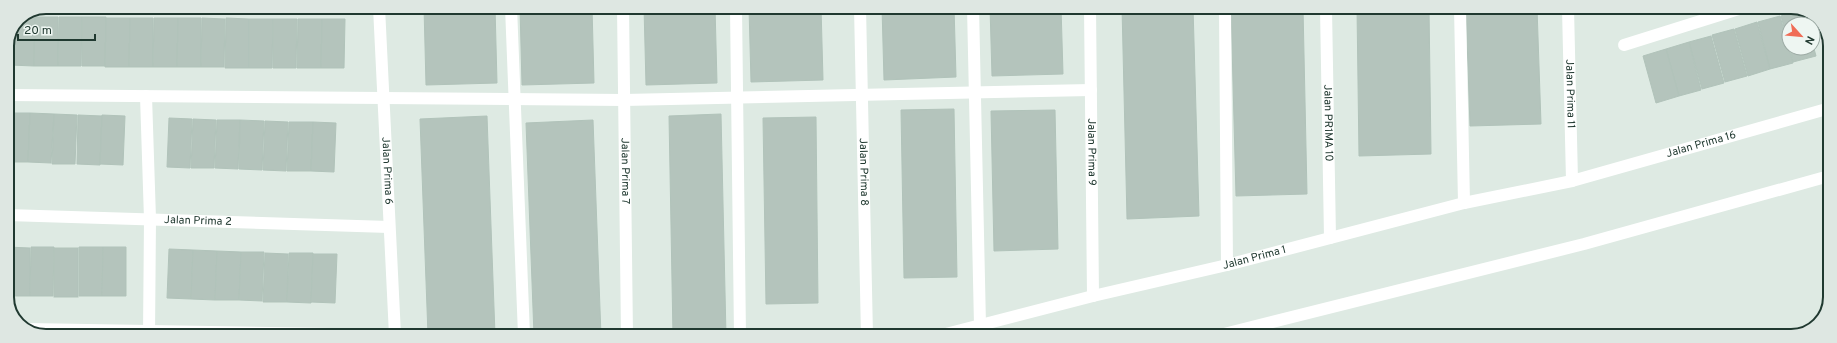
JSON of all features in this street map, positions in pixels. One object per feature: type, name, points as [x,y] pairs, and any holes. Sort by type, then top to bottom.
[{"type":"street","name":"Jalan Prima 6","points":[[379,14],[394,329]]},
{"type":"street","points":[[511,14],[524,329]]},
{"type":"street","name":"Jalan Prima 7","points":[[623,14],[627,329]]},
{"type":"street","points":[[736,14],[740,329]]},
{"type":"street","name":"Jalan Prima 8","points":[[860,14],[867,329]]},
{"type":"street","points":[[973,14],[980,326]]},
{"type":"street","name":"Jalan Prima 9","points":[[1090,14],[1093,296]]},
{"type":"street","points":[[1225,14],[1227,265]]},
{"type":"street","name":"Jalan PR1MA 10","points":[[1326,14],[1330,238]]},
{"type":"street","points":[[1460,14],[1464,203]]},
{"type":"street","name":"Jalan Prima 11","points":[[1568,14],[1572,181]]},
{"type":"street","points":[[1624,45],[1723,14]]},
{"type":"street","points":[[14,95],[624,100],[1091,90]]},
{"type":"street","points":[[146,96],[150,219],[149,329]]},
{"type":"street","name":"Jalan Prima 16","points":[[1572,181],[1823,110]]},
{"type":"street","points":[[1244,329],[1584,244],[1823,178]]},
{"type":"street","name":"Jalan Prima 1","points":[[967,329],[1093,296],[1227,265],[1464,203],[1572,181]]},
{"type":"street","name":"Jalan Prima 2","points":[[14,215],[389,227]]},
{"type":"building","points":[[424,14],[495,14],[497,83],[426,85]]},
{"type":"building","points":[[520,14],[592,14],[594,83],[522,85]]},
{"type":"building","points":[[644,14],[715,14],[717,83],[646,85]]},
{"type":"building","points":[[749,14],[821,14],[823,80],[751,82]]},
{"type":"building","points":[[882,14],[954,14],[956,77],[884,80]]},
{"type":"building","points":[[990,14],[1061,14],[1063,74],[992,76]]},
{"type":"building","points":[[1122,14],[1193,14],[1199,216],[1127,219]]},
{"type":"building","points":[[1231,14],[1303,14],[1307,194],[1236,196]]},
{"type":"building","points":[[1357,14],[1429,14],[1431,154],[1359,156]]},
{"type":"building","points":[[1466,14],[1537,14],[1541,124],[1470,126]]},
{"type":"building","points":[[1787,14],[1802,16],[1781,16]]},
{"type":"building","points":[[1780,16],[1781,56],[1791,56],[1793,63],[1770,69],[1758,22]]},
{"type":"building","points":[[31,17],[35,17],[34,66],[14,65],[16,33],[23,23]]},
{"type":"building","points":[[35,17],[58,17],[58,66],[34,66]]},
{"type":"building","points":[[59,17],[82,17],[81,66],[58,66]]},
{"type":"building","points":[[82,17],[106,17],[105,66],[82,66]]},
{"type":"building","points":[[106,18],[130,18],[129,67],[105,67]]},
{"type":"building","points":[[130,18],[153,18],[153,67],[129,67]]},
{"type":"building","points":[[154,18],[178,18],[177,67],[153,67]]},
{"type":"building","points":[[178,18],[201,18],[201,67],[177,67]]},
{"type":"building","points":[[202,18],[225,19],[224,67],[201,67]]},
{"type":"building","points":[[226,18],[249,19],[249,68],[225,68]]},
{"type":"building","points":[[249,19],[273,19],[272,68],[249,68]]},
{"type":"building","points":[[273,19],[297,19],[296,68],[273,68]]},
{"type":"building","points":[[298,19],[322,19],[321,68],[297,68]]},
{"type":"building","points":[[322,19],[345,19],[344,68],[321,68]]},
{"type":"building","points":[[1757,22],[1770,69],[1748,76],[1735,29]]},
{"type":"building","points":[[1734,29],[1747,76],[1725,82],[1712,35]]},
{"type":"building","points":[[1711,36],[1724,83],[1702,89],[1689,42]]},
{"type":"building","points":[[1689,42],[1701,90],[1679,96],[1666,49]]},
{"type":"building","points":[[1666,49],[1679,96],[1656,103],[1643,56]]},
{"type":"building","points":[[1792,56],[1816,56],[1793,62]]},
{"type":"building","points":[[954,109],[957,277],[904,278],[901,110]]},
{"type":"building","points":[[1055,110],[1058,249],[994,251],[991,111]]},
{"type":"building","points":[[14,113],[30,113],[28,162],[14,162]]},
{"type":"building","points":[[30,113],[54,114],[51,163],[28,162]]},
{"type":"building","points":[[54,114],[77,115],[75,164],[52,164]]},
{"type":"building","points":[[721,114],[726,329],[673,329],[669,116]]},
{"type":"building","points":[[78,115],[102,116],[100,165],[77,164]]},
{"type":"building","points":[[102,115],[125,116],[123,165],[100,164]]},
{"type":"building","points":[[487,116],[495,329],[428,329],[420,119]]},
{"type":"building","points":[[816,117],[818,303],[766,304],[763,118]]},
{"type":"building","points":[[169,118],[192,119],[190,168],[167,167]]},
{"type":"building","points":[[193,119],[216,120],[214,168],[191,168]]},
{"type":"building","points":[[217,120],[240,120],[238,169],[215,168]]},
{"type":"building","points":[[240,120],[264,121],[262,170],[239,169]]},
{"type":"building","points":[[593,120],[601,329],[534,329],[526,123]]},
{"type":"building","points":[[265,121],[288,122],[286,171],[263,170]]},
{"type":"building","points":[[289,122],[313,122],[311,171],[287,171]]},
{"type":"building","points":[[313,122],[336,123],[334,172],[311,171]]},
{"type":"building","points":[[14,247],[30,248],[30,296],[14,296]]},
{"type":"building","points":[[31,247],[54,247],[53,296],[30,296]]},
{"type":"building","points":[[79,247],[103,247],[102,296],[79,296]]},
{"type":"building","points":[[103,247],[126,247],[126,296],[102,296]]},
{"type":"building","points":[[54,248],[78,248],[78,297],[54,297]]},
{"type":"building","points":[[169,249],[193,250],[191,299],[167,298]]},
{"type":"building","points":[[193,250],[217,251],[215,300],[191,299]]},
{"type":"building","points":[[217,251],[241,252],[239,300],[215,300]]},
{"type":"building","points":[[241,252],[264,252],[262,301],[239,300]]},
{"type":"building","points":[[265,253],[288,254],[287,302],[263,302]]},
{"type":"building","points":[[289,253],[313,253],[311,303],[287,302]]},
{"type":"building","points":[[313,254],[337,254],[335,303],[311,302]]}]
